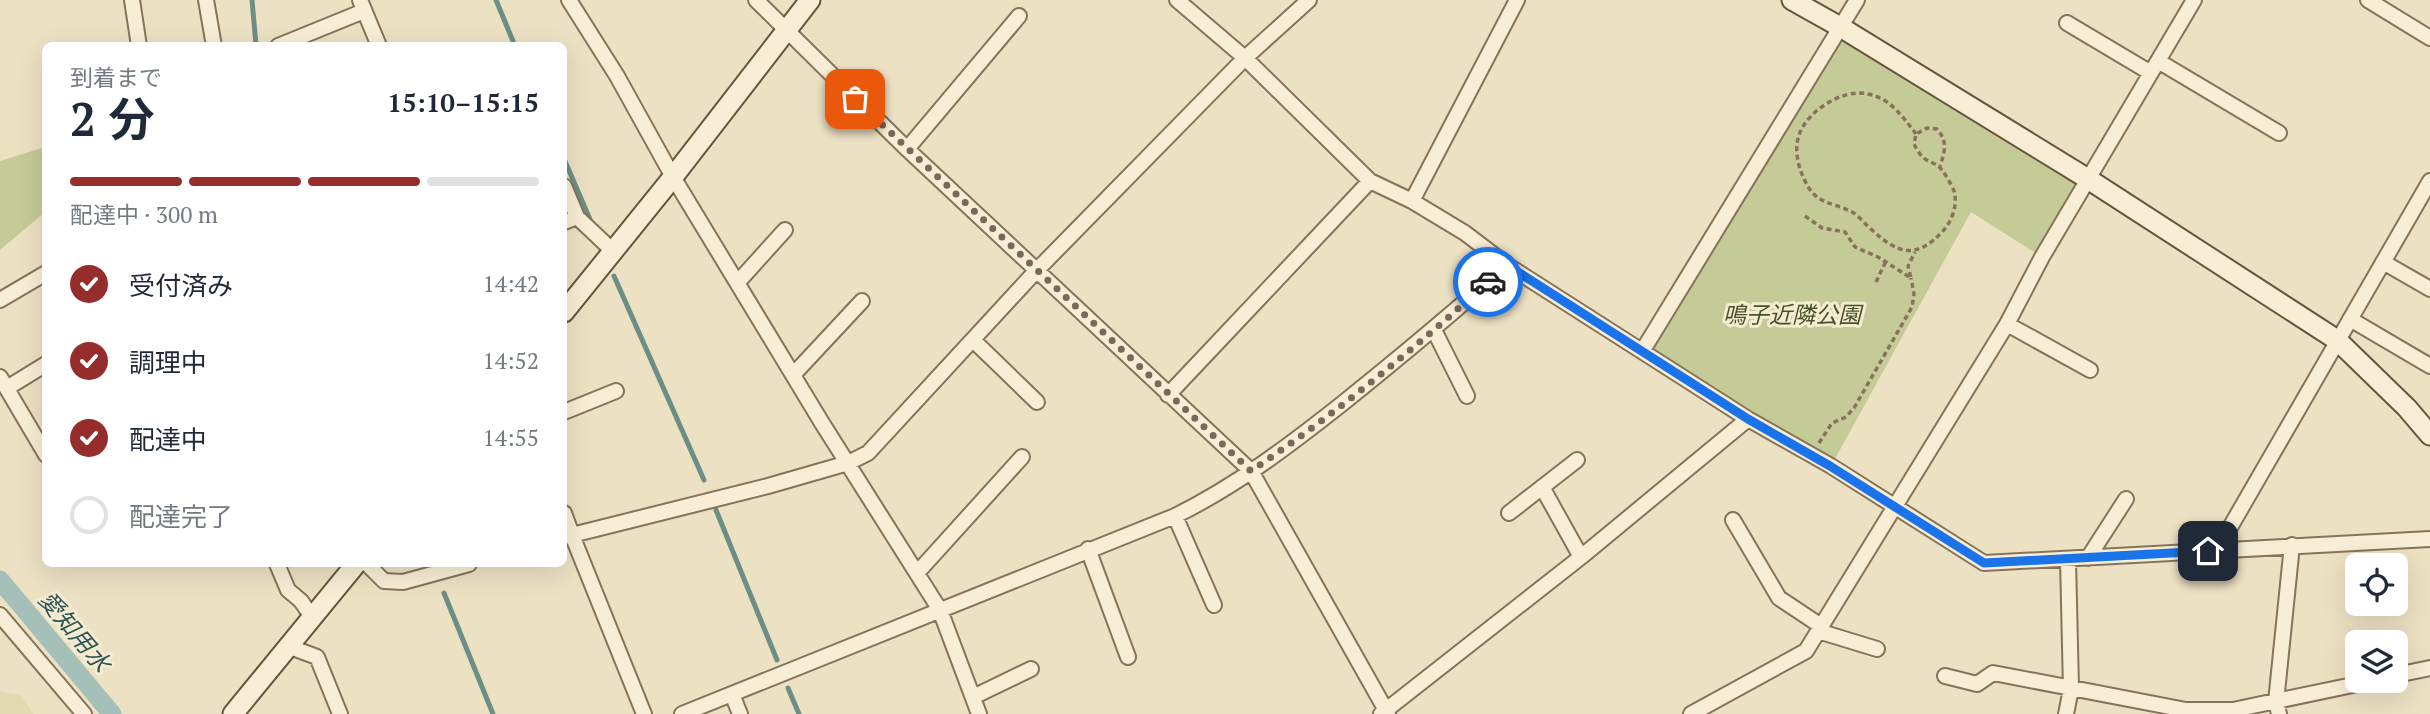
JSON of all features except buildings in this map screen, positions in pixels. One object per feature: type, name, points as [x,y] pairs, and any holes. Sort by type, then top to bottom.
[{"type":"street","points":[[132,0],[138,42]]},
{"type":"street","points":[[206,0],[213,42]]},
{"type":"street","points":[[569,0],[617,75],[673,177],[793,375],[940,610],[979,714]]},
{"type":"street","points":[[756,0],[906,149],[1251,471],[1385,712],[1581,557],[1748,419]]},
{"type":"street","points":[[567,308],[810,0]]},
{"type":"street","points":[[644,714],[568,536],[768,486],[848,463],[868,453],[1036,271],[1245,58],[1309,0]]},
{"type":"street","points":[[1412,201],[1517,0]]},
{"type":"street","points":[[1792,0],[2088,179],[2337,340],[2407,408],[2430,435]]},
{"type":"street","points":[[1643,350],[1857,0]]},
{"type":"street","points":[[1691,714],[1806,651],[2007,324],[2042,257],[2194,0]]},
{"type":"street","points":[[2368,0],[2430,38]]},
{"type":"street","points":[[1187,3],[1370,181],[1412,201],[1465,233],[1507,265],[1748,419],[1984,563],[2430,539]]},
{"type":"street","points":[[300,41],[362,5],[377,42]]},
{"type":"street","points":[[906,149],[1019,16]]},
{"type":"street","points":[[2067,23],[2279,133]]},
{"type":"street","points":[[1168,395],[1370,181]]},
{"type":"street","points":[[2217,550],[2430,181]]},
{"type":"street","points":[[570,220],[613,251]]},
{"type":"street","points":[[738,282],[785,230]]},
{"type":"street","points":[[2383,262],[2430,289]]},
{"type":"street","points":[[682,714],[1175,516],[1212,498],[1292,443],[1434,330],[1507,265]]},
{"type":"street","points":[[0,300],[42,275]]},
{"type":"street","points":[[793,375],[862,301]]},
{"type":"street","points":[[2350,319],[2430,366]]},
{"type":"street","points":[[2007,324],[2090,370]]},
{"type":"street","points":[[1434,330],[1467,396]]},
{"type":"street","points":[[973,340],[1037,402]]},
{"type":"street","points":[[42,366],[3,383],[42,448]]},
{"type":"street","points":[[567,411],[616,391]]},
{"type":"street","points":[[917,573],[1022,457]]},
{"type":"street","points":[[1509,513],[1577,460]]},
{"type":"street","points":[[1542,487],[1581,557]]},
{"type":"street","points":[[2088,558],[2126,499]]},
{"type":"street","points":[[1175,516],[1213,605]]},
{"type":"street","points":[[1733,520],[1779,598],[1820,628],[1877,649]]},
{"type":"street","points":[[2277,708],[2292,545]]},
{"type":"street","points":[[1088,549],[1128,657]]},
{"type":"street","points":[[2066,714],[2071,689],[2068,559]]},
{"type":"street","points":[[278,567],[288,590],[301,601],[312,617]]},
{"type":"street","points":[[233,714],[354,567]]},
{"type":"street","points":[[370,567],[384,581],[403,582],[458,567]]},
{"type":"street","points":[[0,615],[84,714]]},
{"type":"street","points":[[290,647],[317,657],[340,714]]},
{"type":"street","points":[[2408,673],[2430,668]]},
{"type":"street","points":[[973,697],[1031,669]]},
{"type":"street","points":[[1945,676],[1977,684],[1993,673],[2186,710],[2277,708],[2345,689]]},
{"type":"street","points":[[732,694],[740,714]]},
{"type":"path","points":[[1811,456],[1832,423],[1846,417],[1854,408],[1912,307],[1914,294],[1908,266],[1915,252],[1931,244],[1948,226],[1954,211],[1954,192],[1940,166],[1923,158],[1914,144],[1916,134],[1900,112],[1884,100],[1867,93],[1848,94],[1832,101],[1812,115],[1799,134],[1796,157],[1806,184],[1821,201],[1853,213],[1891,247],[1915,252]]},
{"type":"path","points":[[1916,134],[1927,128],[1937,129],[1943,136],[1946,144],[1940,166]]},
{"type":"path","points":[[1805,216],[1822,228],[1845,232],[1855,247],[1911,278]]},
{"type":"path","points":[[1875,282],[1885,263]]},
{"type":"shaded area","points":[[0,691],[22,696],[33,714],[0,714]]},
{"type":"green space","name":"鳴子近隣公園","points":[[1842,28],[2088,179],[2042,257],[1971,212],[1831,466],[1643,350]]},
{"type":"green space","points":[[42,148],[42,215],[0,250],[0,161]]},
{"type":"waterway","points":[[252,0],[256,42]]},
{"type":"waterway","points":[[496,0],[513,42]]},
{"type":"waterway","points":[[567,166],[592,224]]},
{"type":"waterway","points":[[614,276],[704,480]]},
{"type":"waterway","points":[[716,510],[777,660]]},
{"type":"waterway","name":"愛知用水","points":[[0,580],[112,714]]},
{"type":"waterway","points":[[444,593],[493,714]]},
{"type":"waterway","points":[[788,688],[799,714]]},
{"type":"way so far","points":[[855,99],[1251,471],[1292,443],[1430,334],[1488,282]]},
{"type":"route","points":[[1488,282],[1507,265],[1666,364],[1748,419],[1830,466],[1984,563],[2208,551]]}]
